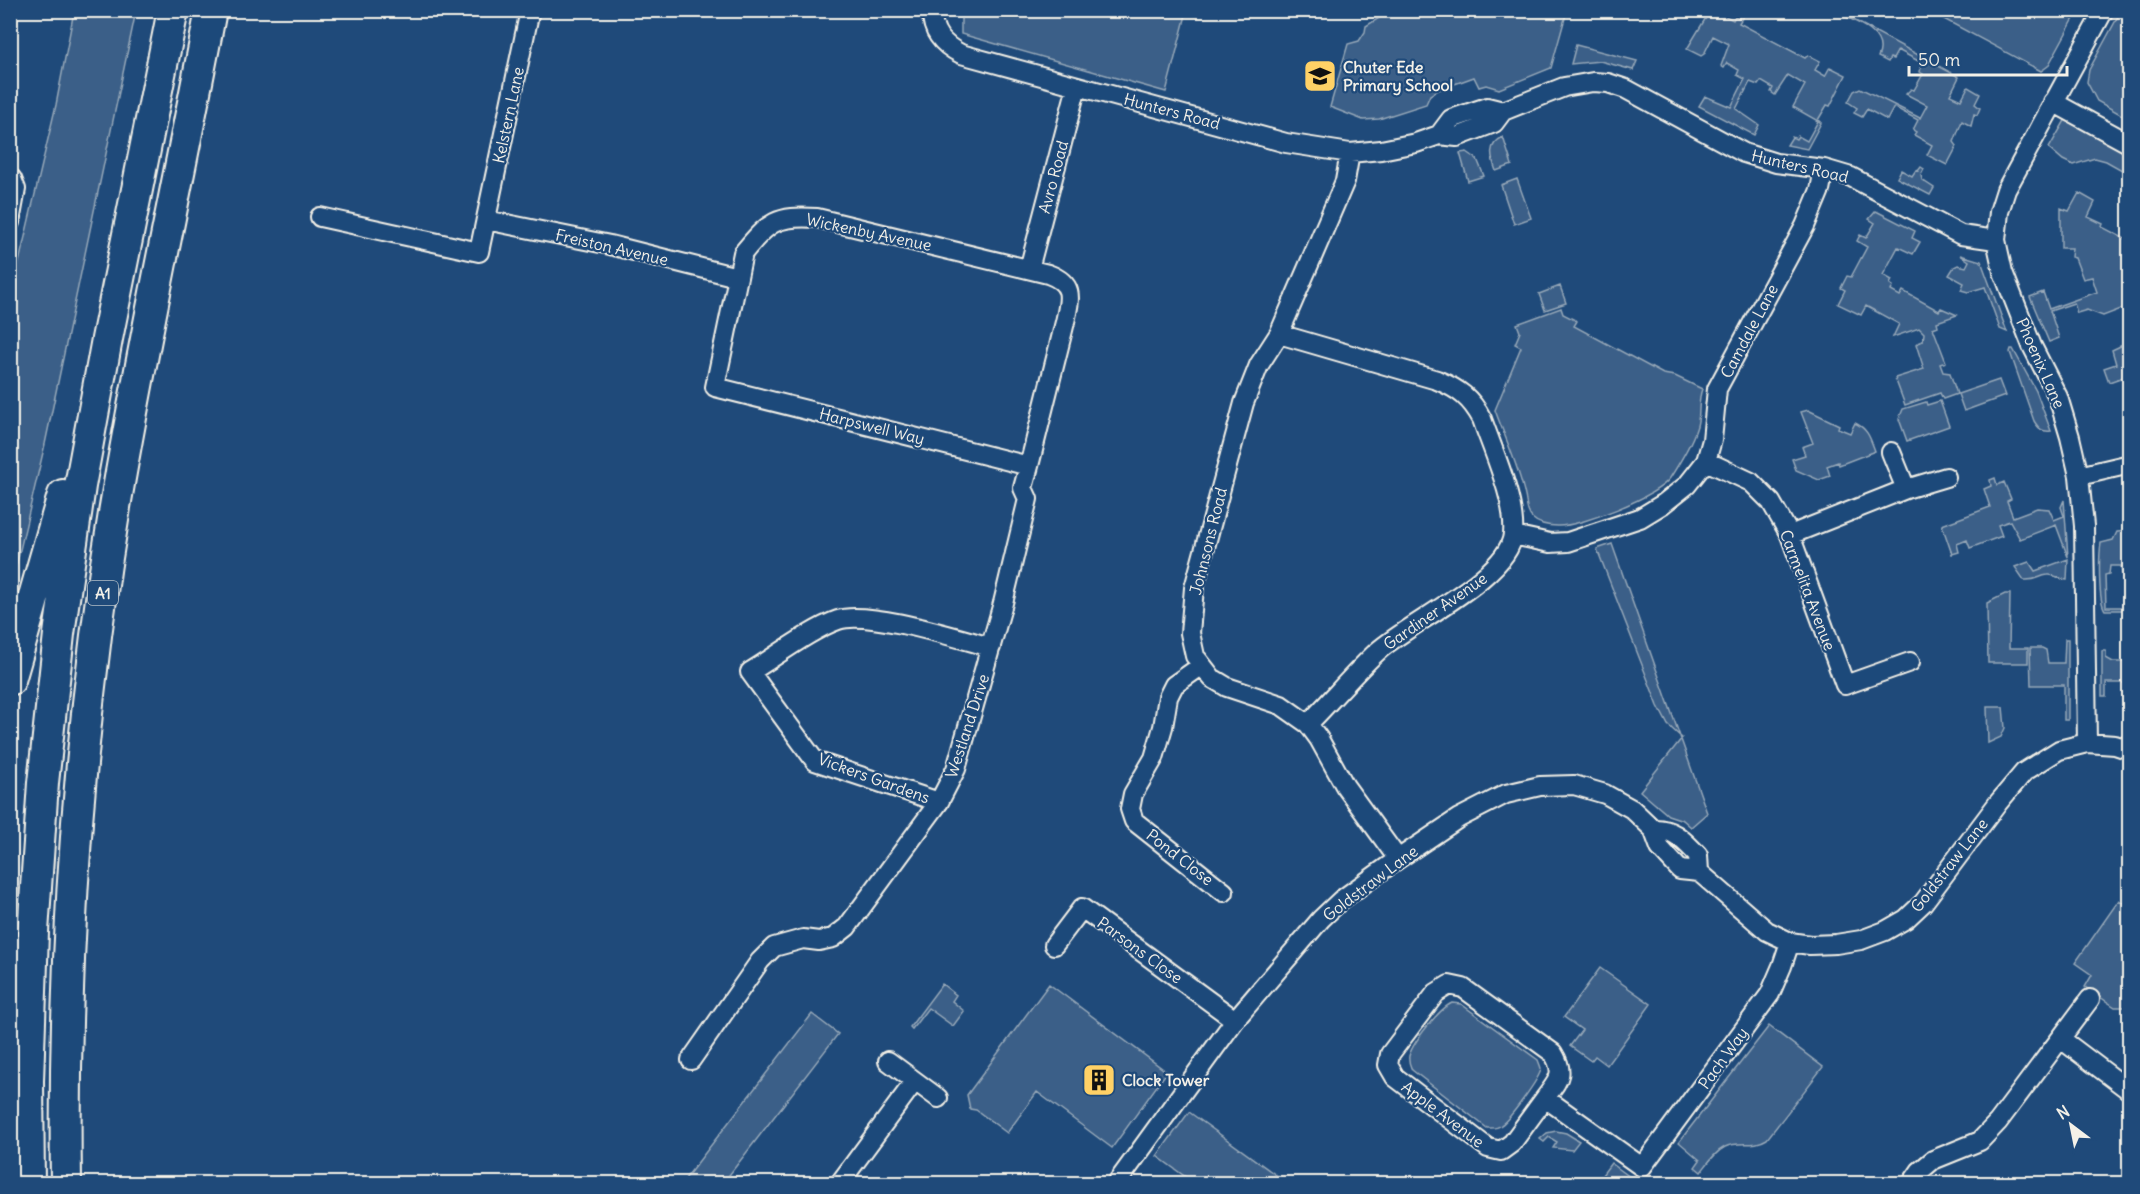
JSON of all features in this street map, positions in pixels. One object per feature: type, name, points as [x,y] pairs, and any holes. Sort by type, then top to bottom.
[{"type":"highway","name":"A1","points":[[29,1184],[28,1082],[33,932],[43,783],[59,634],[75,520],[107,339],[173,10]]},
{"type":"highway","name":"A1","points":[[66,1184],[65,1121],[69,966],[78,811],[94,657],[120,480],[211,10]]},
{"type":"highway","name":"A1","points":[[10,680],[107,339]]},
{"type":"street","name":"Kelstern Lane","points":[[320,218],[479,252],[530,10]]},
{"type":"street","name":"Hunters Road","points":[[932,10],[932,20],[937,35],[946,46],[961,54],[1286,143],[1350,153],[1416,143],[1439,135],[1457,137],[1494,123],[1503,111],[1564,87],[1593,82],[1608,83],[1626,88],[1744,153],[1776,163],[1824,169],[1851,177],[1961,236],[1996,240]]},
{"type":"street","name":"Phoenix Lane","points":[[2087,743],[2084,526],[2079,476],[2058,397],[2032,346],[2019,314],[2003,273],[1996,240],[1999,212],[2006,190],[2104,10]]},
{"type":"street","name":"Avro Road","points":[[1029,269],[1077,86]]},
{"type":"street","points":[[2053,102],[2130,144]]},
{"type":"street","name":"Johnsons Road","points":[[1350,153],[1345,181],[1279,334],[1259,365],[1244,403],[1194,588],[1190,633],[1192,646],[1201,666],[1212,678],[1227,687],[1281,705],[1308,724],[1346,786],[1398,859]]},
{"type":"street","name":"Camdale Lane","points":[[1514,535],[1550,543],[1568,542],[1631,521],[1663,504],[1687,485],[1707,461],[1713,440],[1717,389],[1805,226],[1820,190],[1824,169]]},
{"type":"street","points":[[10,180],[12,179],[16,189],[10,222]]},
{"type":"street","name":"Wickenby Avenue","points":[[715,387],[743,253],[757,235],[780,219],[795,216],[817,218],[1029,269],[1059,278],[1067,286]]},
{"type":"street","name":"Freiston Avenue","points":[[486,220],[610,245],[737,277]]},
{"type":"street","name":"Westland Drive","points":[[691,1060],[760,961],[774,947],[803,939],[819,941],[833,938],[847,927],[939,801],[956,769],[991,647],[1028,499],[1023,488],[1070,299],[1067,286]]},
{"type":"street","points":[[1279,334],[1437,380],[1456,388],[1475,405],[1482,419],[1507,492],[1512,511],[1514,535]]},
{"type":"street","name":"Harpswell Way","points":[[715,387],[1029,466]]},
{"type":"street","points":[[1891,452],[1906,489]]},
{"type":"street","name":"Carmelita Avenue","points":[[1707,461],[1750,482],[1771,502],[1790,535],[1845,685],[1910,662]]},
{"type":"street","points":[[2079,476],[2130,464]]},
{"type":"street","points":[[1790,535],[1906,489],[1946,477]]},
{"type":"street","name":"Gardiner Avenue","points":[[1308,724],[1378,651],[1495,569],[1514,535]]},
{"type":"street","name":"Vickers Gardens","points":[[939,801],[815,761],[750,672],[827,624],[853,617],[879,620],[991,647]]},
{"type":"street","name":"Pond Close","points":[[1201,666],[1174,685],[1168,697],[1163,728],[1154,758],[1133,794],[1130,808],[1134,821],[1224,892]]},
{"type":"street","name":"Goldstraw Lane","points":[[1116,1184],[1235,1020],[1321,919],[1341,900],[1398,859],[1459,818],[1506,794],[1540,786],[1574,785],[1605,794],[1632,809],[1653,829],[1660,848],[1680,870],[1699,873],[1767,931],[1790,942],[1810,945],[1836,944],[1862,940],[1906,919],[1923,903],[2024,772],[2059,750],[2087,743],[2115,745],[2130,750]]},
{"type":"street","name":"Parsons Close","points":[[1054,945],[1082,908],[1235,1020]]},
{"type":"street","name":"Pach Way","points":[[1545,1098],[1642,1167],[1770,994],[1790,942]]},
{"type":"street","name":"Apple Avenue","points":[[1449,985],[1464,988],[1553,1053],[1560,1065],[1558,1079],[1545,1098],[1512,1143],[1501,1151],[1488,1148],[1395,1077],[1388,1065],[1390,1054],[1436,993],[1449,985]]},
{"type":"street","points":[[1911,1184],[1920,1171],[1933,1160],[1980,1141],[1998,1122],[2090,999]]},
{"type":"street","points":[[2061,1039],[2130,1091]]},
{"type":"street","points":[[888,1060],[938,1098]]},
{"type":"street","points":[[839,1184],[915,1081]]},
{"type":"shaded area","points":[[961,10],[1187,11],[1166,92],[961,34]]},
{"type":"shaded area","points":[[1392,10],[1567,11],[1551,68],[1499,89],[1486,85],[1479,87],[1474,77],[1438,90],[1430,95],[1426,104],[1379,119],[1363,120],[1330,107],[1348,44],[1359,41],[1366,26]]},
{"type":"shaded area","points":[[2078,10],[2048,66],[2041,71],[1929,11]]},
{"type":"shaded area","points":[[74,11],[136,11],[45,444],[11,588],[11,296],[56,105]]},
{"type":"shaded area","points":[[1710,11],[1716,11],[1733,20],[1735,16],[1739,18],[1746,11],[1739,23],[1805,58],[1808,55],[1820,61],[1815,70],[1825,76],[1830,67],[1846,75],[1830,106],[1827,105],[1818,120],[1821,123],[1807,149],[1787,145],[1792,137],[1796,139],[1798,136],[1807,141],[1818,121],[1793,107],[1805,85],[1788,75],[1775,95],[1771,92],[1773,88],[1761,81],[1758,85],[1750,82],[1736,109],[1759,125],[1754,135],[1699,106],[1705,96],[1731,107],[1745,79],[1737,75],[1739,70],[1727,63],[1724,68],[1721,66],[1729,44],[1713,36],[1701,56],[1687,49]]},
{"type":"shaded area","points":[[1833,11],[1837,11],[1959,77],[1950,95],[1961,100],[1968,87],[1980,94],[1975,104],[1980,108],[1977,115],[1974,114],[1971,126],[1962,121],[1954,142],[1957,146],[1947,165],[1927,155],[1932,145],[1914,135],[1916,132],[1913,130],[1918,120],[1894,107],[1887,120],[1867,109],[1862,117],[1854,113],[1857,108],[1848,102],[1854,91],[1860,88],[1920,118],[1927,105],[1906,94],[1911,89],[1914,90],[1923,74],[1920,72],[1922,63],[1898,50],[1893,59],[1890,58],[1888,62],[1878,57],[1880,48],[1873,34],[1857,22]]},
{"type":"shaded area","points":[[2121,11],[2129,11],[2129,119],[2097,101],[2087,82],[2089,70]]},
{"type":"shaded area","points":[[1576,45],[1637,61],[1633,70],[1600,61],[1571,64]]},
{"type":"shaded area","points":[[2067,117],[2129,152],[2129,174],[2106,161],[2095,158],[2073,165],[2049,148]]},
{"type":"shaded area","points":[[1503,137],[1512,165],[1496,171],[1492,148]]},
{"type":"shaded area","points":[[1467,152],[1477,159],[1484,176],[1468,181],[1460,153]]},
{"type":"shaded area","points":[[1921,167],[1924,169],[1921,175],[1922,180],[1934,188],[1930,195],[1897,178],[1901,170],[1912,176]]},
{"type":"shaded area","points":[[1517,179],[1531,218],[1514,224],[1501,185]]},
{"type":"shaded area","points":[[2079,193],[2095,202],[2088,217],[2129,241],[2129,306],[2103,316],[2087,310],[2077,313],[2074,303],[2050,311],[2059,338],[2049,342],[2030,297],[2043,292],[2049,309],[2097,292],[2092,277],[2083,279],[2075,258],[2071,257],[2072,248],[2061,248],[2061,208],[2069,211]]},
{"type":"shaded area","points":[[1876,211],[1915,231],[1912,238],[1920,242],[1913,254],[1898,247],[1883,275],[1892,280],[1891,291],[1900,296],[1903,291],[1939,311],[1941,308],[1957,315],[1937,322],[1938,326],[1933,328],[1946,362],[1940,364],[1943,372],[1950,373],[1957,394],[1943,399],[1940,393],[1905,405],[1895,378],[1924,369],[1916,344],[1923,341],[1924,333],[1919,328],[1893,337],[1899,324],[1866,306],[1861,315],[1838,304],[1845,290],[1841,288],[1847,276],[1851,277],[1867,247],[1857,241],[1860,235],[1866,238],[1875,223],[1869,219]]},
{"type":"shaded area","points":[[1960,255],[1981,261],[2007,332],[2000,329],[1985,287],[1968,292],[1961,290],[1964,283],[1949,275],[1958,265],[1966,267],[1969,261]]},
{"type":"shaded area","points":[[1560,286],[1566,303],[1545,310],[1539,294]]},
{"type":"shaded area","points":[[1561,308],[1563,314],[1577,321],[1574,326],[1663,374],[1675,376],[1702,389],[1694,434],[1670,478],[1662,486],[1634,502],[1600,516],[1558,526],[1540,523],[1534,520],[1529,513],[1519,474],[1495,410],[1521,347],[1515,344],[1520,332],[1517,324]]},
{"type":"shaded area","points":[[2129,342],[2129,375],[2109,382],[2104,368],[2116,364],[2112,350]]},
{"type":"shaded area","points":[[2011,349],[2036,391],[2051,431],[2041,429],[2034,421],[2010,352]]},
{"type":"shaded area","points":[[1999,380],[2005,396],[1964,411],[1958,394]]},
{"type":"shaded area","points":[[1940,401],[1949,426],[1907,441],[1899,419],[1903,409],[1926,402],[1927,405]]},
{"type":"shaded area","points":[[1808,410],[1850,433],[1855,423],[1859,425],[1868,434],[1875,451],[1839,465],[1838,462],[1827,466],[1830,476],[1819,480],[1796,470],[1792,459],[1805,455],[1802,447],[1813,443],[1801,412]]},
{"type":"shaded area","points":[[1995,478],[1997,485],[2004,482],[2011,499],[2007,501],[2013,517],[2037,508],[2049,509],[2054,520],[2064,516],[2061,507],[2064,500],[2068,557],[2056,525],[2020,539],[2010,521],[1998,525],[2002,536],[1970,548],[1967,540],[1957,544],[1959,552],[1952,554],[1942,525],[1990,507],[1984,489],[1991,486],[1990,480]]},
{"type":"shaded area","points":[[2129,531],[2128,574],[2122,574],[2121,566],[2110,566],[2109,574],[2105,575],[2106,607],[2129,607],[2124,610],[2105,610],[2100,588],[2101,543],[2113,540],[2117,532]]},
{"type":"shaded area","points":[[1612,544],[1680,736],[1668,725],[1658,706],[1597,549]]},
{"type":"shaded area","points":[[2068,559],[2067,580],[2051,575],[2024,580],[2015,567],[2029,562],[2035,571]]},
{"type":"shaded area","points":[[2005,594],[2010,594],[2009,648],[2028,648],[2028,663],[1988,663],[1987,603]]},
{"type":"shaded area","points":[[2065,639],[2068,639],[2068,720],[2064,720],[2064,685],[2031,685],[2030,648],[2046,650],[2048,663],[2064,663]]},
{"type":"shaded area","points":[[2102,651],[2106,651],[2106,658],[2113,662],[2129,662],[2129,688],[2125,688],[2124,683],[2106,683],[2106,696],[2102,696]]},
{"type":"shaded area","points":[[1987,707],[2003,707],[2005,728],[2001,737],[1988,743]]},
{"type":"shaded area","points":[[1681,739],[1707,813],[1691,827],[1683,820],[1668,815],[1640,791]]},
{"type":"shaded area","points":[[11,857],[18,1183],[11,1184]]},
{"type":"shaded area","points":[[2129,899],[2129,1007],[2115,1007],[2085,987],[2092,975],[2075,963],[2119,900],[2126,905]]},
{"type":"shaded area","points":[[1600,968],[1651,1004],[1607,1065],[1595,1056],[1591,1061],[1570,1046],[1582,1030],[1564,1017]]},
{"type":"shaded area","points":[[942,984],[956,995],[952,1001],[964,1011],[953,1026],[928,1008],[912,1029],[910,1027]]},
{"type":"shaded area","points":[[1049,984],[1167,1072],[1112,1148],[1037,1092],[1007,1133],[976,1110],[970,1109],[967,1095]]},
{"type":"shaded area","points":[[1452,1003],[1461,1004],[1538,1060],[1541,1069],[1539,1074],[1505,1122],[1498,1127],[1487,1128],[1412,1070],[1410,1065],[1411,1050],[1421,1035],[1440,1012]]},
{"type":"shaded area","points":[[812,1014],[838,1034],[723,1183],[682,1183]]},
{"type":"shaded area","points":[[1769,1026],[1823,1067],[1767,1139],[1762,1142],[1736,1144],[1721,1149],[1701,1172],[1695,1167],[1700,1160],[1679,1142]]},
{"type":"shaded area","points":[[1189,1112],[1287,1183],[1194,1183],[1157,1156]]},
{"type":"shaded area","points":[[1556,1131],[1566,1133],[1579,1141],[1572,1150],[1553,1148],[1557,1142],[1549,1137],[1544,1142],[1540,1139],[1547,1133]]},
{"type":"shaded area","points":[[1611,1163],[1638,1183],[1596,1183]]},
{"type":"place","name":"Chuter Ede Primary School","points":[[1320,76]]},
{"type":"place","name":"Clock Tower","points":[[1099,1080]]}]
